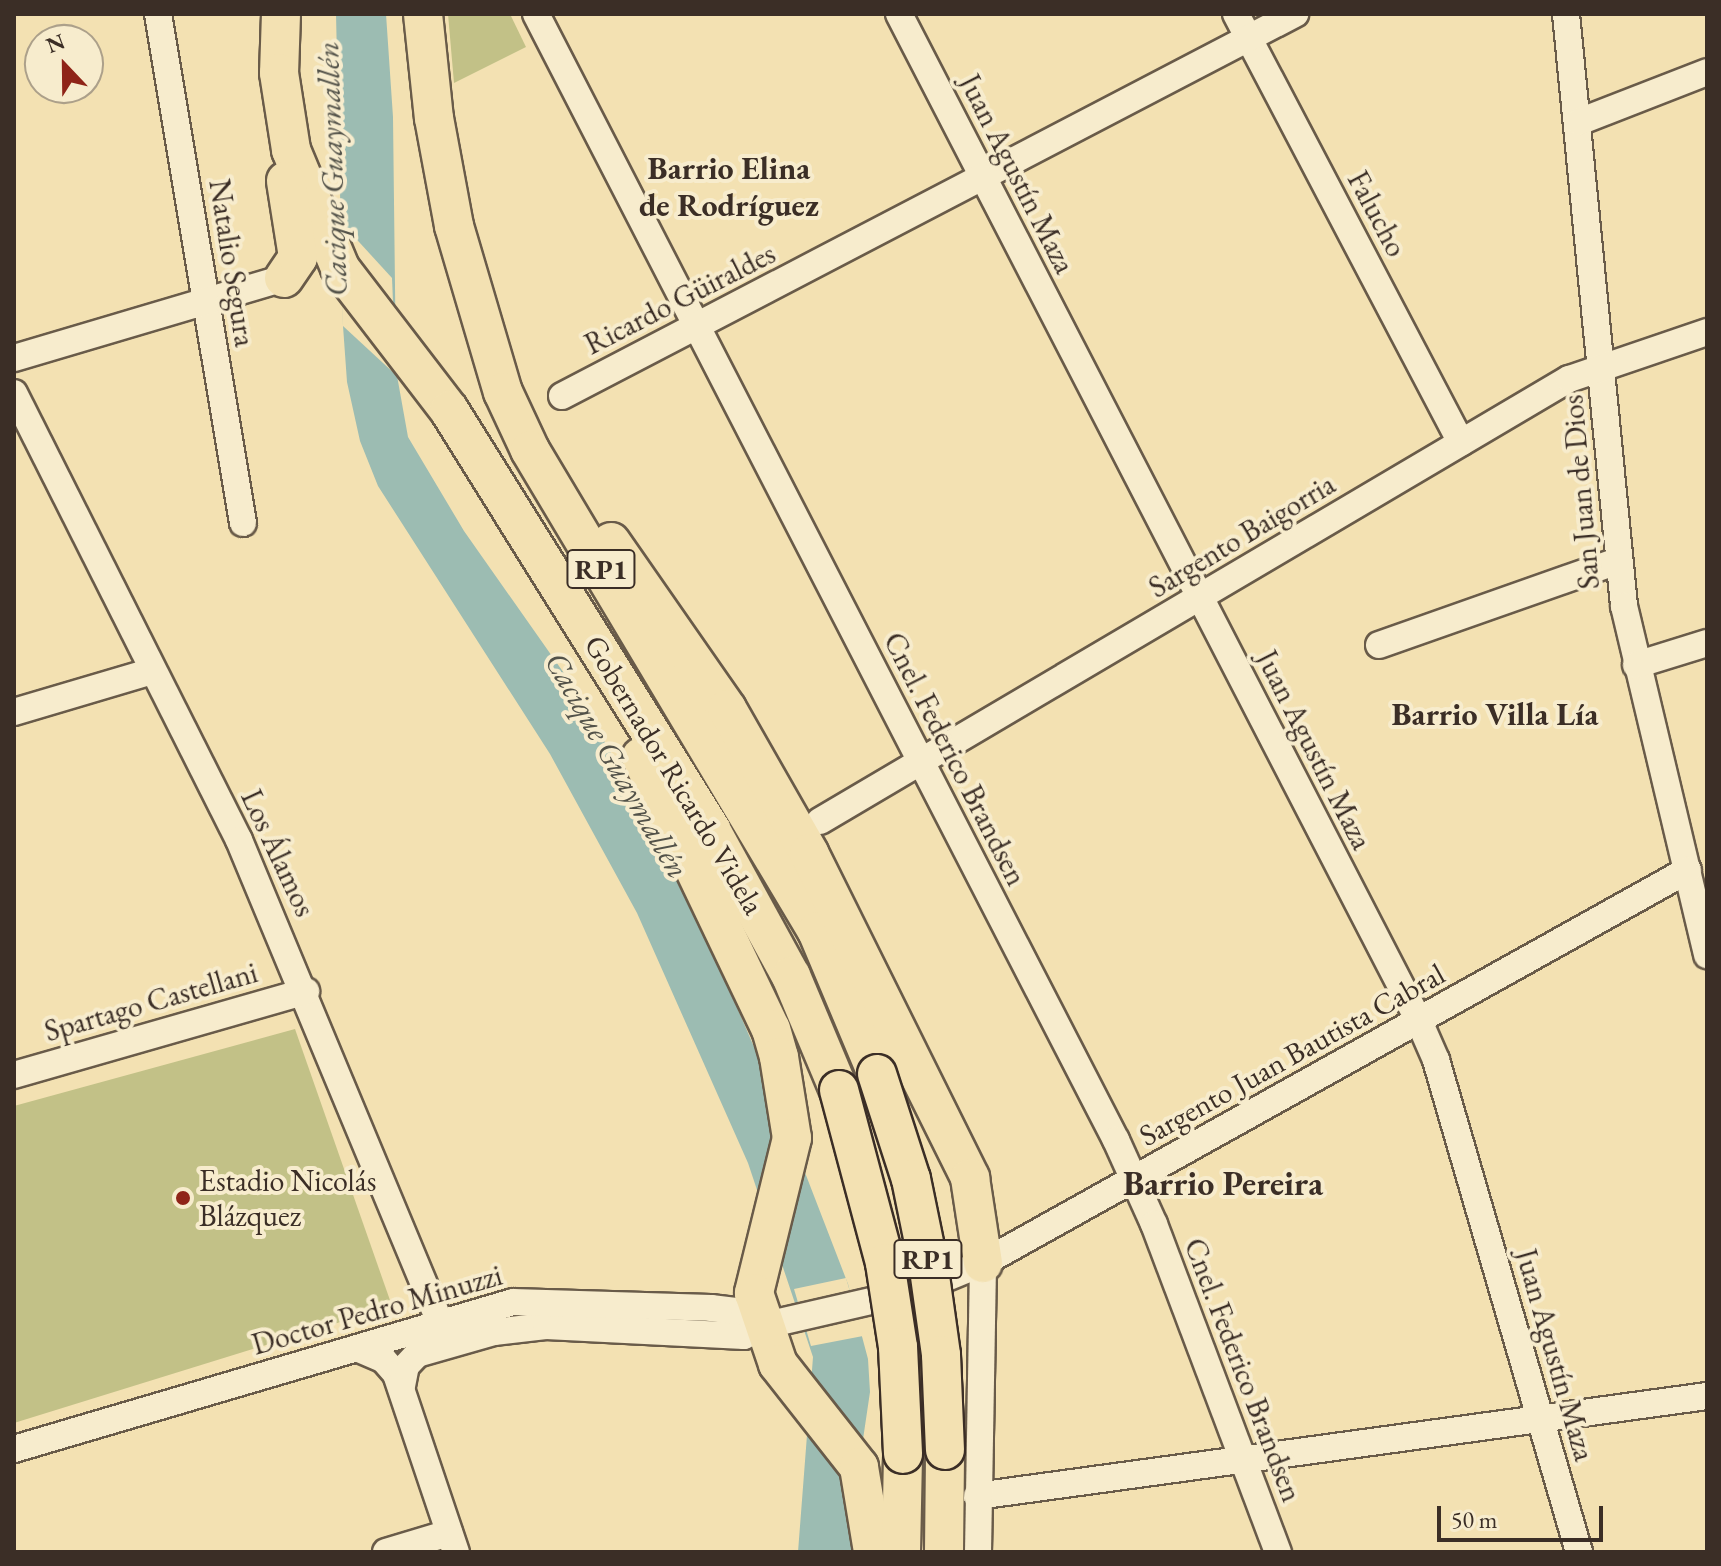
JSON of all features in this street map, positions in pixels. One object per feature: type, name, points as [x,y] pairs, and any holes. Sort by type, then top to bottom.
[{"type":"highway","name":"Gobernador Ricardo Videla","points":[[281,14],[283,114],[305,191],[340,268],[449,410],[553,574],[748,896],[804,1004],[839,1090],[887,1277],[898,1347],[903,1454],[901,1552]]},
{"type":"highway","name":"Gobernador Ricardo Videla","points":[[423,14],[434,118],[454,226],[503,392],[551,486],[817,931],[877,1074],[911,1179],[928,1262],[941,1355],[945,1450],[944,1552]]},
{"type":"highway","points":[[283,114],[281,152],[298,257],[284,278]]},
{"type":"highway","points":[[503,392],[696,662],[809,853],[970,1178],[983,1263]]},
{"type":"highway","points":[[553,574],[771,1029],[788,1093],[792,1138],[768,1219],[754,1293],[762,1326],[778,1364],[859,1467],[873,1552]]},
{"type":"street","name":"Natalio Segura","points":[[158,14],[243,523]]},
{"type":"street","name":"Cnel. Federico Brandsen","points":[[536,14],[1134,1179],[1278,1552]]},
{"type":"street","name":"Juan Agustín Maza","points":[[899,14],[1419,1021],[1436,1060],[1579,1552]]},
{"type":"street","name":"Falucho","points":[[1236,14],[1461,443]]},
{"type":"street","name":"Ricardo Güiraldes","points":[[562,396],[1295,14]]},
{"type":"street","name":"San Juan de Dios","points":[[1566,14],[1579,122],[1618,561],[1636,665],[1707,955]]},
{"type":"street","points":[[1579,122],[1707,72]]},
{"type":"street","points":[[14,358],[284,278]]},
{"type":"street","name":"Sargento Baigorria","points":[[820,821],[1461,443],[1601,366],[1707,332]]},
{"type":"street","name":"Los Álamos","points":[[14,393],[239,840],[306,991],[439,1320]]},
{"type":"street","points":[[1379,645],[1618,561]]},
{"type":"street","points":[[1636,665],[1707,643]]},
{"type":"street","points":[[14,712],[152,671]]},
{"type":"street","name":"Sargento Juan Bautista Cabral","points":[[843,1311],[983,1263],[1688,870]]},
{"type":"street","name":"Spartago Castellani","points":[[14,1075],[306,991]]},
{"type":"street","points":[[978,1552],[983,1263]]},
{"type":"street","name":"Doctor Pedro Minuzzi","points":[[14,1449],[359,1349],[439,1320],[537,1299],[711,1308],[744,1312],[762,1326]]},
{"type":"street","name":"Doctor Pedro Minuzzi","points":[[402,1386],[406,1366],[417,1354],[469,1337],[546,1326],[729,1337],[762,1326],[843,1311]]},
{"type":"street","points":[[439,1320],[450,1333],[469,1337]]},
{"type":"street","points":[[359,1349],[383,1359],[402,1386],[452,1543],[386,1552]]},
{"type":"street","points":[[977,1496],[1707,1396]]},
{"type":"shaded area","points":[[448,14],[510,14],[526,47],[454,83]]},
{"type":"shaded area","name":"Estadio Nicolás Blázquez","points":[[295,1029],[392,1306],[14,1423],[14,1106]]},
{"type":"water","name":"Cacique Guaymallén","points":[[336,14],[386,14],[393,117],[396,370],[408,437],[464,531],[573,686],[678,871],[777,1100],[848,1284],[868,1359],[870,1392],[853,1507],[852,1552],[798,1552],[813,1357],[748,1163],[637,913],[550,754],[378,486],[360,441],[347,382],[343,326]]},
{"type":"pier","points":[[338,219],[392,278],[396,375],[343,326]]},
{"type":"pier","points":[[846,1278],[863,1336],[811,1346],[794,1289]]},
{"type":"place","name":"Estadio Nicolás Blázquez","points":[[183,1198]]},
{"type":"district","name":"Barrio Elina de Rodríguez","points":[[729,188]]},
{"type":"district","name":"Barrio Villa Lía","points":[[1495,714]]},
{"type":"district","name":"Barrio Pereira","points":[[1223,1184]]}]
